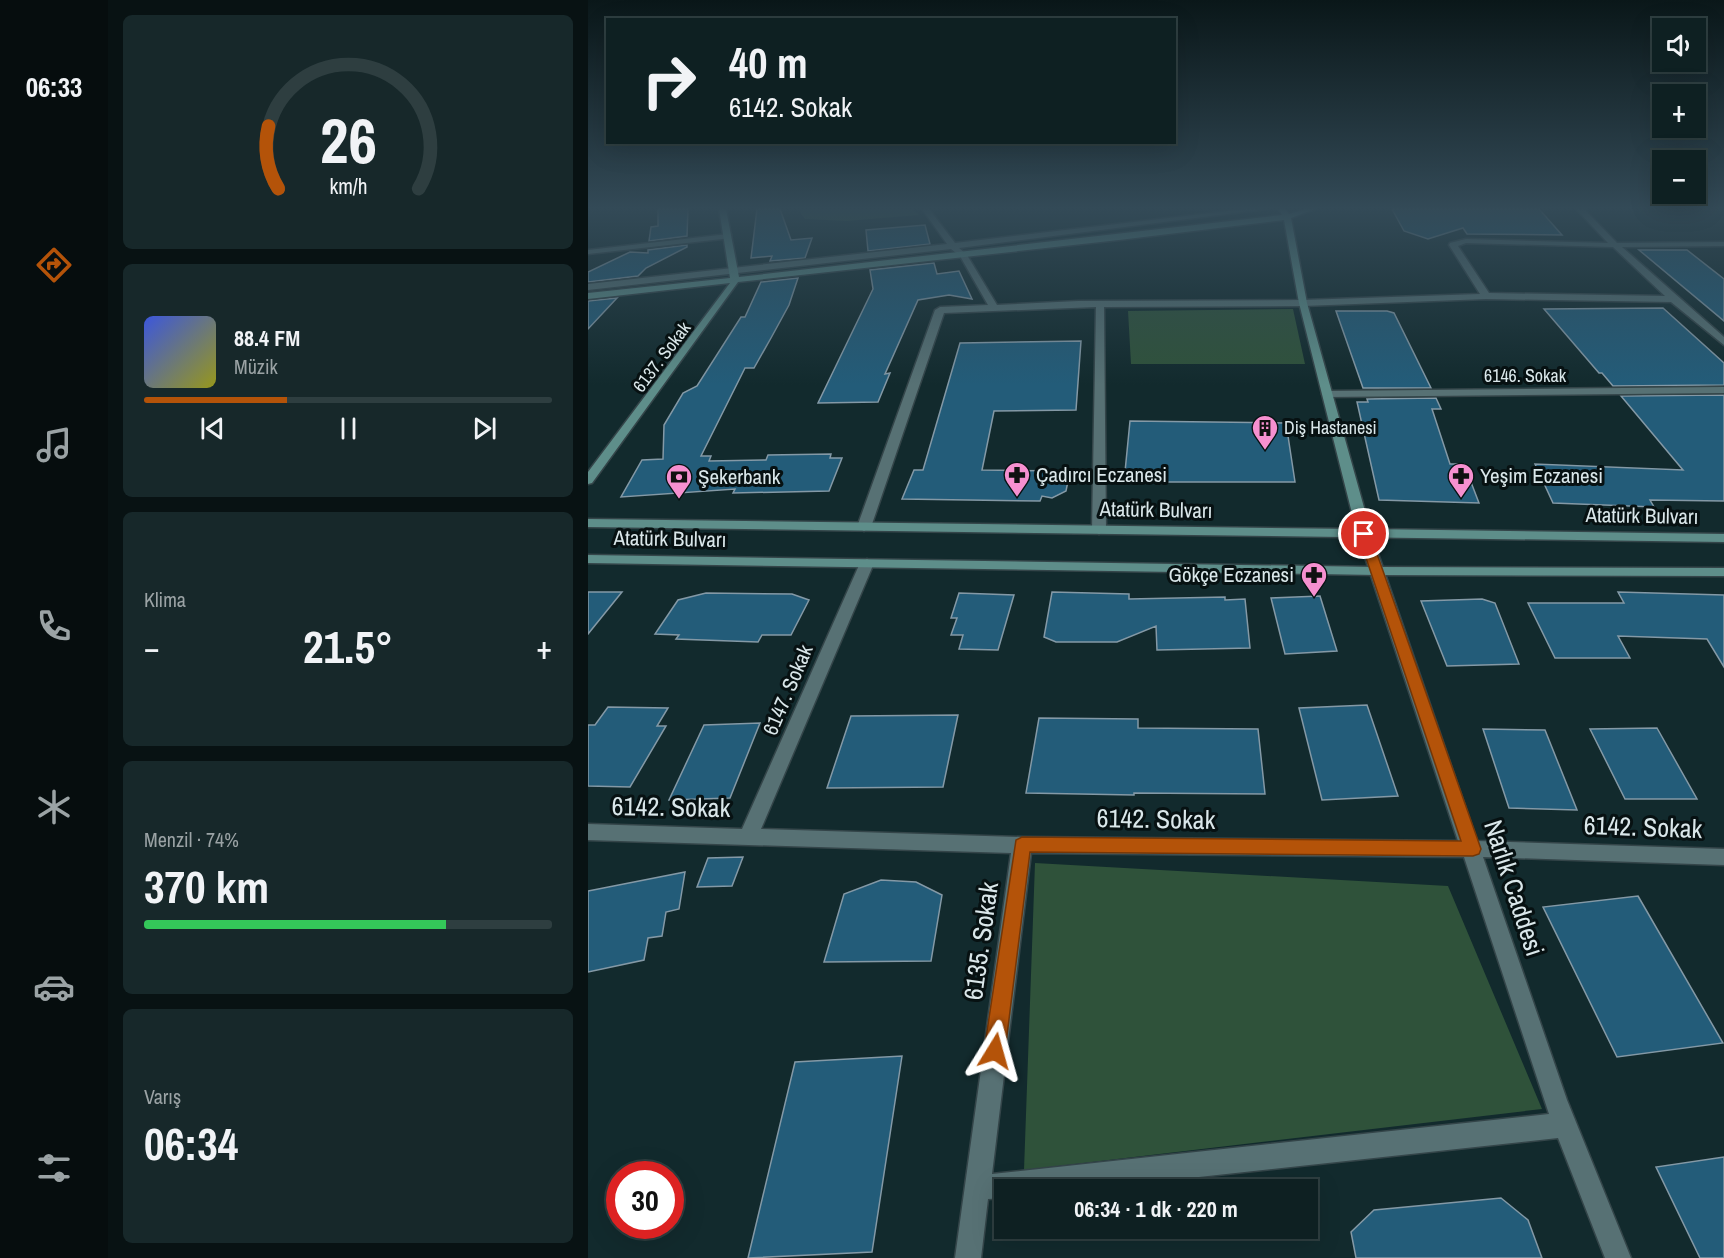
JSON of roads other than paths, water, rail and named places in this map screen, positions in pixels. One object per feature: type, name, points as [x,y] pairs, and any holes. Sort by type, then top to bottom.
[{"type":"street","points":[[734,268],[735,276]]},
{"type":"street","points":[[588,296],[793,268]]},
{"type":"street","points":[[588,287],[825,268]]},
{"type":"street","points":[[970,268],[994,308]]},
{"type":"street","points":[[1296,268],[1364,534]]},
{"type":"street","points":[[1468,268],[1486,296]]},
{"type":"street","points":[[1638,268],[1724,342]]},
{"type":"street","name":"6137. Sokak","points":[[588,480],[735,285],[735,276]]},
{"type":"street","points":[[864,527],[940,310],[1100,304],[1303,303],[1486,296],[1672,299]]},
{"type":"street","points":[[1099,530],[1100,304]]},
{"type":"street","name":"6146. Sokak","points":[[1327,394],[1724,390]]},
{"type":"street","name":"Atatürk Bulvarı","points":[[588,523],[1724,538]]},
{"type":"street","name":"Narlık Caddesi","points":[[1364,534],[1473,849],[1564,1125],[1618,1258]]},
{"type":"street","name":"Atatürk Bulvarı","points":[[588,559],[1377,571],[1724,572]]},
{"type":"street","name":"6147. Sokak","points":[[749,836],[867,563]]},
{"type":"street","name":"6142. Sokak","points":[[588,832],[1022,845],[1473,849],[1724,857]]},
{"type":"street","name":"6135. Sokak","points":[[968,1258],[1022,845]]},
{"type":"street","points":[[976,1188],[1564,1125]]},
{"type":"place","name":"Diş Hastanesi","points":[[1265,451]]},
{"type":"place","name":"Çadırcı Eczanesi","points":[[1017,498]]},
{"type":"place","name":"Yeşim Eczanesi","points":[[1461,499]]},
{"type":"place","name":"Şekerbank","points":[[679,500]]},
{"type":"place","name":"Gökçe Eczanesi","points":[[1314,598]]}]
